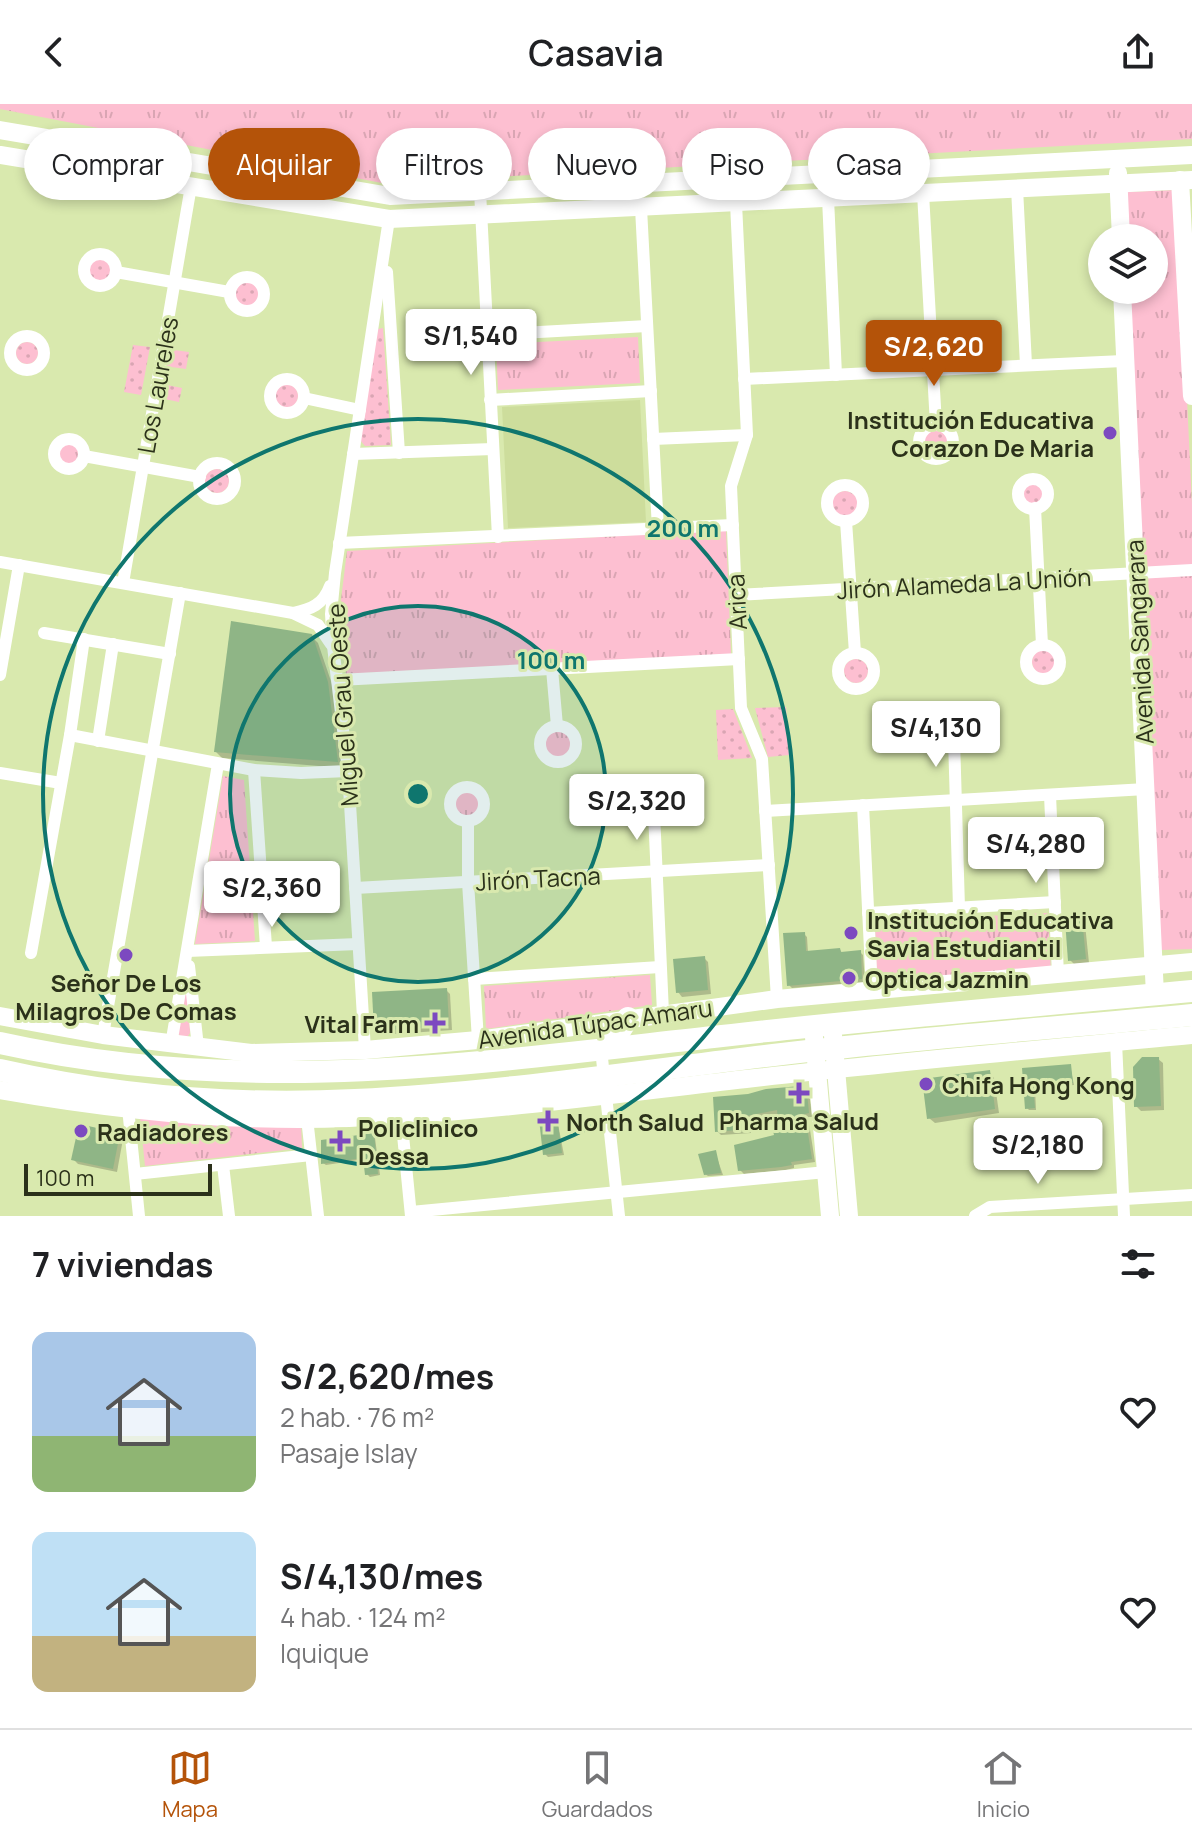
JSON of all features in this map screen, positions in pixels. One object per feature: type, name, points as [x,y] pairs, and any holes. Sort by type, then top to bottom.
[{"type":"highway","name":"Avenida Túpac Amaru","points":[[0,1043],[143,1067],[288,1073],[419,1069],[822,1025],[1192,991]]},
{"type":"highway","name":"Avenida Túpac Amaru","points":[[0,1070],[81,1086],[140,1092],[230,1099],[317,1101],[605,1085],[1192,1015]]},
{"type":"highway","points":[[605,1049],[628,1018]]},
{"type":"street","points":[[0,130],[376,194]]},
{"type":"street","points":[[0,155],[24,159]]},
{"type":"street","points":[[512,189],[1192,155]]},
{"type":"street","points":[[1118,158],[1120,224]]},
{"type":"street","points":[[930,193],[1186,180],[1192,396]]},
{"type":"street","points":[[192,186],[389,219],[808,199]]},
{"type":"street","points":[[1017,188],[1026,365]]},
{"type":"street","name":"Los Laureles","points":[[123,583],[189,200]]},
{"type":"street","points":[[480,200],[498,537]]},
{"type":"street","points":[[828,200],[836,375]]},
{"type":"street","points":[[923,200],[936,425]]},
{"type":"street","name":"Arica","points":[[736,203],[747,435],[731,486],[741,708],[762,759],[777,999]]},
{"type":"street","points":[[641,208],[658,529]]},
{"type":"street","name":"Miguel Grau Oeste","points":[[365,1050],[348,771],[331,614],[389,219]]},
{"type":"street","points":[[385,248],[399,453]]},
{"type":"street","points":[[116,272],[229,292]]},
{"type":"street","name":"Avenida Sangarara","points":[[1122,304],[1155,995]]},
{"type":"street","points":[[487,335],[647,326]]},
{"type":"street","points":[[744,379],[1123,361]]},
{"type":"street","points":[[490,400],[651,391]]},
{"type":"street","points":[[304,398],[360,410]]},
{"type":"street","points":[[653,439],[747,435]]},
{"type":"street","points":[[353,454],[493,449]]},
{"type":"street","points":[[84,456],[200,477]]},
{"type":"street","points":[[1035,508],[1042,645]]},
{"type":"street","points":[[846,521],[855,653]]},
{"type":"street","points":[[339,543],[733,525]]},
{"type":"street","points":[[0,562],[293,613],[318,625],[333,646]]},
{"type":"street","points":[[0,675],[4,627],[19,565]]},
{"type":"street","name":"Jirón Alameda La Unión","points":[[736,595],[1192,570]]},
{"type":"street","points":[[293,613],[320,603],[335,573]]},
{"type":"street","points":[[103,1035],[180,593]]},
{"type":"street","points":[[44,633],[170,654]]},
{"type":"street","points":[[31,953],[84,639]]},
{"type":"street","points":[[98,741],[113,644]]},
{"type":"street","points":[[339,680],[739,659]]},
{"type":"street","points":[[552,669],[557,726]]},
{"type":"street","points":[[70,735],[254,770],[301,773],[348,771]]},
{"type":"street","points":[[954,738],[959,908]]},
{"type":"street","points":[[171,1045],[218,764]]},
{"type":"street","points":[[254,770],[266,947]]},
{"type":"street","points":[[0,773],[61,783]]},
{"type":"street","points":[[765,811],[1146,789]]},
{"type":"street","points":[[1050,795],[1058,975]]},
{"type":"street","points":[[863,805],[872,991]]},
{"type":"street","points":[[654,813],[663,1013]]},
{"type":"street","points":[[468,821],[468,882],[478,1040]]},
{"type":"street","name":"Jirón Tacna","points":[[355,888],[769,865]]},
{"type":"street","points":[[868,913],[1055,902]]},
{"type":"street","points":[[187,951],[358,944]]},
{"type":"street","points":[[187,951],[198,1047]]},
{"type":"street","name":"Avenida Túpac Amaru","points":[[0,1016],[103,1035],[251,1053],[365,1050],[478,1040],[777,999],[1192,962]]},
{"type":"street","points":[[474,979],[660,967]]},
{"type":"street","points":[[822,1025],[849,1216]]},
{"type":"street","name":"Avenida Túpac Amaru","points":[[826,1060],[1192,1035]]},
{"type":"street","points":[[1116,1042],[1124,1216]]},
{"type":"street","points":[[605,1049],[605,1085],[619,1216]]},
{"type":"street","points":[[826,1060],[826,1172],[830,1216]]},
{"type":"street","name":"Avenida Túpac Amaru","points":[[0,1090],[128,1108],[307,1118],[401,1115],[605,1085]]},
{"type":"street","points":[[128,1108],[139,1216]]},
{"type":"street","points":[[401,1115],[411,1214],[826,1172]]},
{"type":"street","points":[[307,1118],[318,1216]]},
{"type":"street","points":[[135,1174],[311,1155]]},
{"type":"street","points":[[223,1165],[229,1216]]},
{"type":"street","points":[[975,1216],[990,1207],[1192,1195]]},
{"type":"shaded area","points":[[640,400],[646,522],[508,528],[502,407]]},
{"type":"green space","points":[[0,104],[1192,104],[1192,139],[930,153],[930,128],[808,128],[808,160],[792,161],[792,128],[682,128],[682,167],[666,168],[666,128],[528,128],[528,175],[512,176],[512,128],[376,128],[376,182],[360,179],[360,128],[208,128],[208,149],[192,146],[192,128],[98,128],[0,109]]},
{"type":"green space","points":[[1177,190],[1192,504],[1192,949],[1161,950],[1131,304],[1168,304],[1168,224],[1127,224],[1126,192]]},
{"type":"green space","points":[[100,259],[108,262],[111,270],[108,278],[100,281],[92,278],[89,270],[92,262]]},
{"type":"green space","points":[[247,282],[256,285],[259,294],[256,303],[247,306],[238,303],[235,294],[238,285]]},
{"type":"green space","points":[[383,328],[391,445],[365,446],[360,440],[378,329]]},
{"type":"green space","points":[[638,337],[640,383],[498,390],[496,344]]},
{"type":"green space","points":[[27,342],[35,345],[38,353],[35,361],[27,364],[19,361],[16,353],[19,345]]},
{"type":"green space","points":[[133,345],[150,347],[141,395],[124,392]]},
{"type":"green space","points":[[167,349],[189,352],[186,369],[164,366]]},
{"type":"green space","points":[[162,384],[182,388],[179,402],[160,398]]},
{"type":"green space","points":[[286,384],[295,387],[298,396],[295,405],[286,408],[277,405],[274,396],[277,387]]},
{"type":"green space","points":[[936,428],[946,432],[950,442],[946,452],[936,456],[926,452],[922,442],[926,432]]},
{"type":"green space","points":[[69,444],[76,447],[79,454],[76,461],[69,464],[62,461],[59,454],[62,447]]},
{"type":"green space","points":[[217,469],[226,472],[229,481],[226,490],[217,493],[208,490],[205,481],[208,472]]},
{"type":"green space","points":[[1034,482],[1043,485],[1046,494],[1043,503],[1034,506],[1025,503],[1022,494],[1025,485]]},
{"type":"green space","points":[[845,491],[854,495],[858,504],[854,513],[845,517],[836,513],[832,504],[836,495]]},
{"type":"green space","points":[[726,530],[731,654],[346,674],[339,616],[347,551]]},
{"type":"green space","points":[[1044,650],[1053,653],[1056,662],[1053,671],[1044,674],[1035,671],[1032,662],[1035,653]]},
{"type":"green space","points":[[856,659],[865,662],[868,671],[865,680],[856,683],[847,680],[844,671],[847,662]]},
{"type":"green space","points":[[786,707],[789,755],[768,757],[755,708]]},
{"type":"green space","points":[[733,709],[752,758],[718,760],[716,710]]},
{"type":"green space","points":[[953,712],[961,715],[964,723],[961,731],[953,734],[945,731],[942,723],[945,715]]},
{"type":"green space","points":[[557,729],[568,733],[572,744],[568,755],[557,759],[546,755],[542,744],[546,733]]},
{"type":"green space","points":[[223,776],[244,780],[255,941],[195,944]]},
{"type":"green space","points":[[654,783],[663,787],[667,796],[663,805],[654,809],[645,805],[641,796],[645,787]]},
{"type":"green space","points":[[467,791],[477,795],[481,805],[477,815],[467,819],[457,815],[453,805],[457,795]]},
{"type":"green space","points":[[1048,913],[1051,973],[877,988],[875,921]]},
{"type":"green space","points":[[650,975],[652,1005],[486,1029],[484,986]]},
{"type":"green space","points":[[185,995],[188,995],[190,1033],[180,1036],[178,1033]]},
{"type":"green space","points":[[140,1117],[301,1125],[302,1148],[145,1166]]},
{"type":"building","points":[[231,621],[312,634],[328,682],[338,762],[214,752]]},
{"type":"building","points":[[1082,918],[1086,959],[1068,961],[1065,920]]},
{"type":"building","points":[[805,932],[806,951],[861,950],[862,979],[787,986],[783,933]]},
{"type":"building","points":[[705,956],[708,990],[676,993],[673,959]]},
{"type":"building","points":[[447,988],[449,1026],[374,1031],[372,992]]},
{"type":"building","points":[[1142,1057],[1159,1057],[1161,1106],[1134,1107],[1133,1067]]},
{"type":"building","points":[[1071,1064],[1073,1083],[1033,1086],[1035,1108],[1025,1109],[1022,1068]]},
{"type":"building","points":[[990,1070],[995,1109],[927,1119],[922,1079]]},
{"type":"building","points":[[800,1086],[807,1093],[809,1113],[805,1114],[812,1159],[781,1167],[738,1171],[734,1145],[774,1135],[773,1131],[779,1130],[777,1110],[746,1116],[748,1129],[715,1132],[713,1097]]},
{"type":"building","points":[[557,1117],[562,1153],[543,1155],[539,1119]]},
{"type":"building","points":[[79,1124],[120,1133],[113,1169],[71,1160]]},
{"type":"building","points":[[374,1133],[378,1174],[365,1175],[363,1158],[321,1164],[321,1140]]},
{"type":"building","points":[[716,1150],[721,1173],[704,1175],[698,1154]]},
{"type":"place","name":"Institución Educativa Corazon De Maria","points":[[1110,433]]},
{"type":"place","name":"Institución Educativa Savia Estudiantil","points":[[851,933]]},
{"type":"place","name":"Señor De Los Milagros De Comas","points":[[126,955]]},
{"type":"place","name":"Optica Jazmin","points":[[849,978]]},
{"type":"place","name":"Vital Farm","points":[[435,1023]]},
{"type":"place","name":"Chifa Hong Kong","points":[[926,1084]]},
{"type":"place","name":"Pharma Salud","points":[[799,1093]]},
{"type":"place","name":"North Salud","points":[[548,1121]]},
{"type":"place","name":"Radiadores","points":[[81,1131]]},
{"type":"place","name":"Policlinico Dessa","points":[[340,1141]]}]
